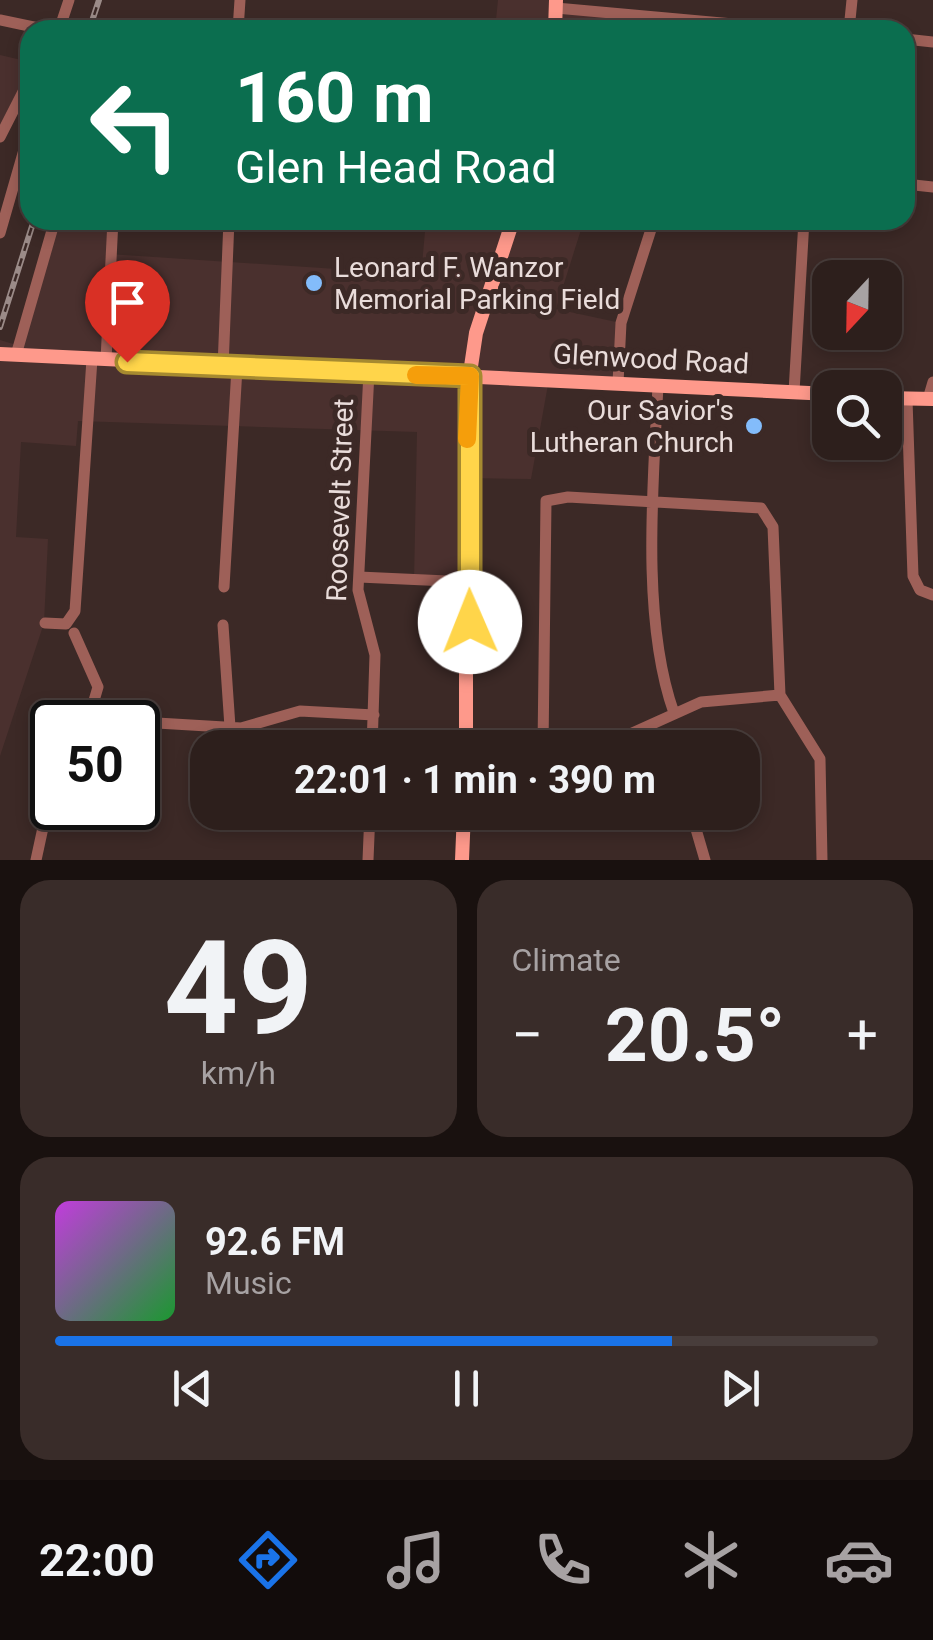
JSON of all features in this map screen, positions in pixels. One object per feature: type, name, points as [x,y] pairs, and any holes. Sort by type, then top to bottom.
[{"type":"main road","points":[[466,730],[470,376],[476,333],[509,230]]},
{"type":"main road","name":"Glenwood Road","points":[[8,354],[812,393]]},
{"type":"main road","points":[[902,400],[930,399]]},
{"type":"main road","points":[[462,860],[463,830]]},
{"type":"street","points":[[556,4],[706,20]]},
{"type":"street","points":[[0,138],[20,98]]},
{"type":"street","points":[[0,233],[20,164]]},
{"type":"street","points":[[8,354],[51,230]]},
{"type":"street","points":[[45,623],[66,624],[75,612],[112,230]]},
{"type":"street","points":[[224,586],[229,230]]},
{"type":"street","points":[[618,383],[621,323],[651,230]]},
{"type":"street","points":[[794,392],[803,230]]},
{"type":"street","name":"Roosevelt Street","points":[[369,372],[359,608],[375,655],[373,730]]},
{"type":"street","points":[[930,399],[933,382]]},
{"type":"street","points":[[658,386],[654,501],[659,664],[674,713]]},
{"type":"street","points":[[907,400],[913,576],[920,590],[933,595]]},
{"type":"street","points":[[543,730],[546,502],[568,497],[752,506],[770,517],[780,695],[820,758],[822,860]]},
{"type":"street","points":[[359,577],[468,582]]},
{"type":"street","points":[[223,626],[230,727]]},
{"type":"street","points":[[74,633],[98,687],[94,700]]},
{"type":"street","points":[[641,730],[674,713],[722,697],[780,695]]},
{"type":"street","points":[[160,724],[251,727],[300,711],[374,715]]},
{"type":"street","points":[[36,860],[42,830]]},
{"type":"street","points":[[368,860],[369,830]]},
{"type":"street","points":[[697,830],[705,860]]},
{"type":"shaded area","points":[[498,0],[557,0],[557,9],[626,13],[626,20],[496,20]]},
{"type":"shaded area","points":[[0,55],[20,60],[20,98],[0,137]]},
{"type":"shaded area","points":[[56,230],[111,230],[109,254],[397,273],[422,265],[425,230],[581,230],[556,309],[621,323],[618,383],[549,379],[531,479],[468,478],[469,583],[414,581],[417,432],[78,421],[76,446],[21,442],[16,537],[48,539],[44,623],[0,756],[0,340],[23,347]]},
{"type":"railway","points":[[92,20],[99,0]]},
{"type":"railway","points":[[0,327],[31,230]]},
{"type":"slow traffic","points":[[416,375],[470,376],[467,439]]},
{"type":"place","name":"Leonard F. Wanzor Memorial Parking Field","points":[[314,283]]},
{"type":"place","name":"Our Savior's Lutheran Church","points":[[754,426]]},
{"type":"route","points":[[127,362],[470,376],[466,400],[470,622]]}]
